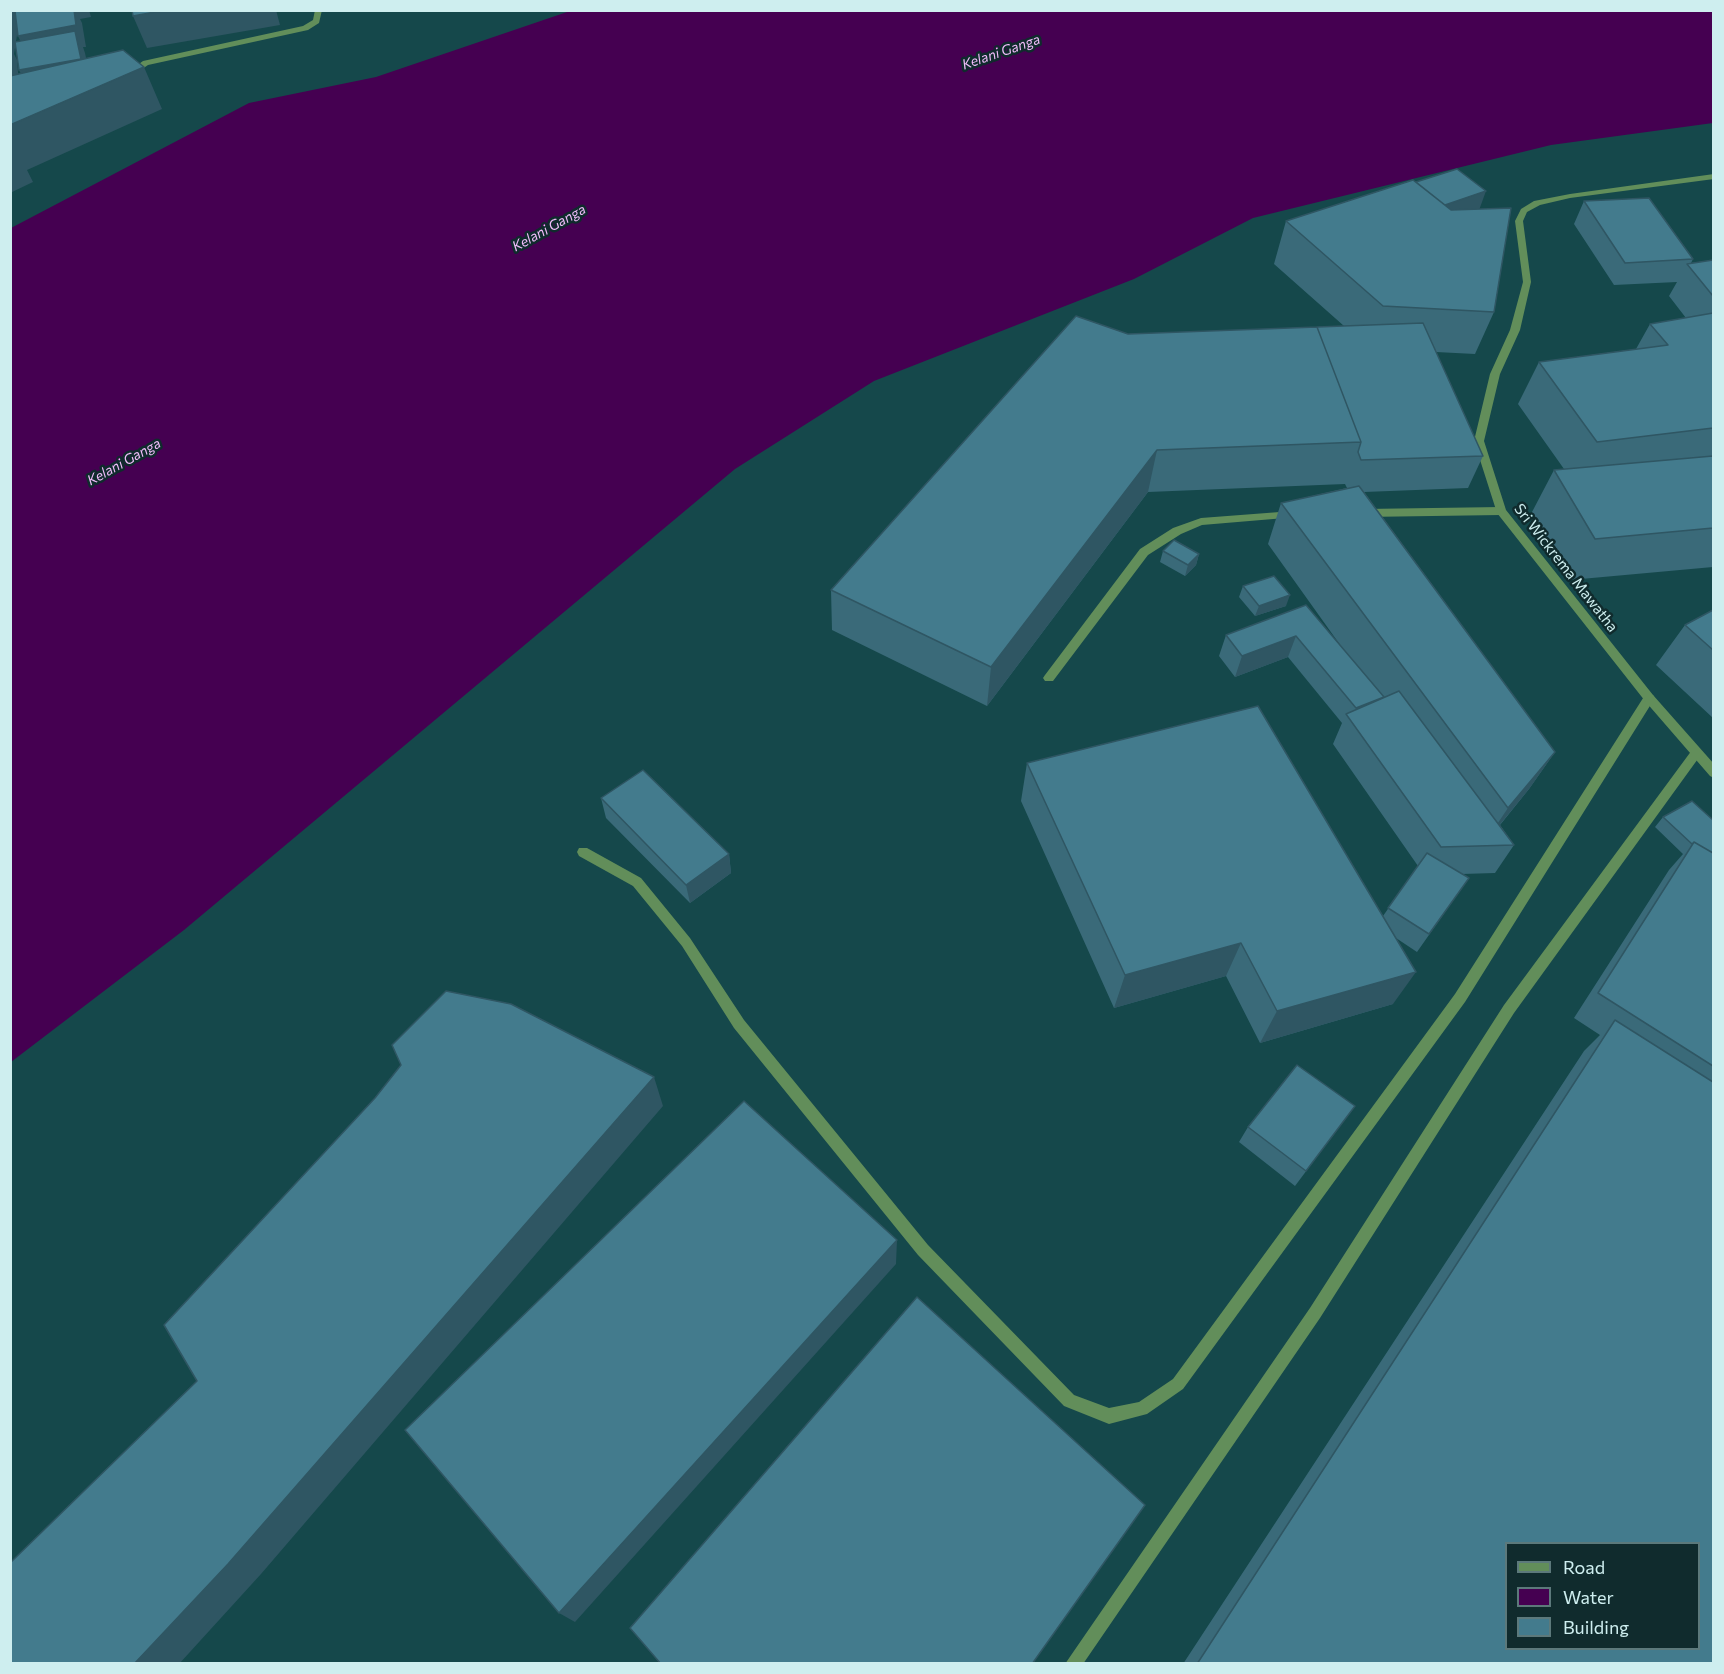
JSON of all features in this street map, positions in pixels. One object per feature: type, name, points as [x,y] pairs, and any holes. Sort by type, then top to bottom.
[{"type":"street","points":[[118,81],[146,63],[305,28],[316,21],[319,10]]},
{"type":"street","name":"Sri Wickrema Mawatha","points":[[1713,176],[1645,184],[1537,203],[1524,211],[1519,221],[1527,282],[1515,330],[1495,374],[1479,441],[1501,511],[1649,698],[1713,773]]},
{"type":"street","points":[[1350,513],[1501,511]]},
{"type":"street","points":[[1048,678],[1144,552],[1177,531],[1202,522],[1303,514]]},
{"type":"street","points":[[583,852],[637,882],[686,942],[739,1024],[924,1250],[1069,1401],[1109,1416],[1142,1409],[1178,1384],[1460,998],[1649,698]]},
{"type":"street","points":[[1073,1664],[1315,1313],[1509,1009],[1696,753]]},
{"type":"water","name":"Kelani Ganga","points":[[570,11],[1713,11],[1713,123],[1551,145],[1253,218],[1134,279],[874,381],[735,469],[184,930],[11,1062],[11,228],[249,103],[376,77]]},
{"type":"building","points":[[74,10],[76,25],[18,36],[15,11]]},
{"type":"building","points":[[132,10],[166,10],[133,16]]},
{"type":"building","points":[[75,31],[81,59],[19,70],[15,42]]},
{"type":"building","points":[[123,50],[144,67],[10,125],[10,76]]},
{"type":"building","points":[[1457,169],[1486,191],[1445,205],[1416,182]]},
{"type":"building","points":[[1413,180],[1451,210],[1511,208],[1494,312],[1383,306],[1286,221]]},
{"type":"building","points":[[1649,198],[1693,259],[1625,263],[1584,201]]},
{"type":"building","points":[[1713,260],[1713,296],[1687,264]]},
{"type":"building","points":[[1713,313],[1713,428],[1597,442],[1539,362],[1668,345],[1650,324]]},
{"type":"building","points":[[1076,316],[1128,334],[1317,327],[1361,442],[1157,450],[991,667],[831,590]]},
{"type":"building","points":[[1423,323],[1483,456],[1361,460],[1358,452],[1361,442],[1317,327]]},
{"type":"building","points":[[1713,456],[1713,528],[1595,539],[1554,470]]},
{"type":"building","points":[[1359,486],[1555,752],[1508,808],[1281,503]]},
{"type":"building","points":[[1174,540],[1199,554],[1188,565],[1163,551]]},
{"type":"building","points":[[1274,576],[1290,595],[1259,606],[1243,586]]},
{"type":"building","points":[[1306,605],[1384,697],[1356,708],[1296,636],[1242,656],[1226,635]]},
{"type":"building","points":[[1713,610],[1713,650],[1685,625]]},
{"type":"building","points":[[1399,691],[1514,845],[1441,847],[1346,714]]},
{"type":"building","points":[[1258,706],[1416,972],[1277,1011],[1241,943],[1125,975],[1027,763]]},
{"type":"building","points":[[643,770],[729,854],[686,885],[601,798]]},
{"type":"building","points":[[1692,801],[1713,820],[1713,853],[1694,842],[1692,844],[1663,817]]},
{"type":"building","points":[[1694,842],[1713,853],[1713,1066],[1598,993]]},
{"type":"building","points":[[1427,853],[1469,878],[1429,934],[1388,908]]},
{"type":"building","points":[[446,991],[511,1004],[654,1077],[228,1564],[134,1664],[10,1664],[10,1563],[197,1381],[164,1325],[375,1098],[401,1065],[392,1045]]},
{"type":"building","points":[[1615,1020],[1713,1082],[1713,1664],[1197,1664]]},
{"type":"building","points":[[1297,1065],[1355,1106],[1306,1171],[1248,1127]]},
{"type":"building","points":[[744,1101],[897,1240],[559,1613],[405,1430]]},
{"type":"building","points":[[917,1297],[1145,1505],[1032,1664],[661,1664],[630,1628]]}]
